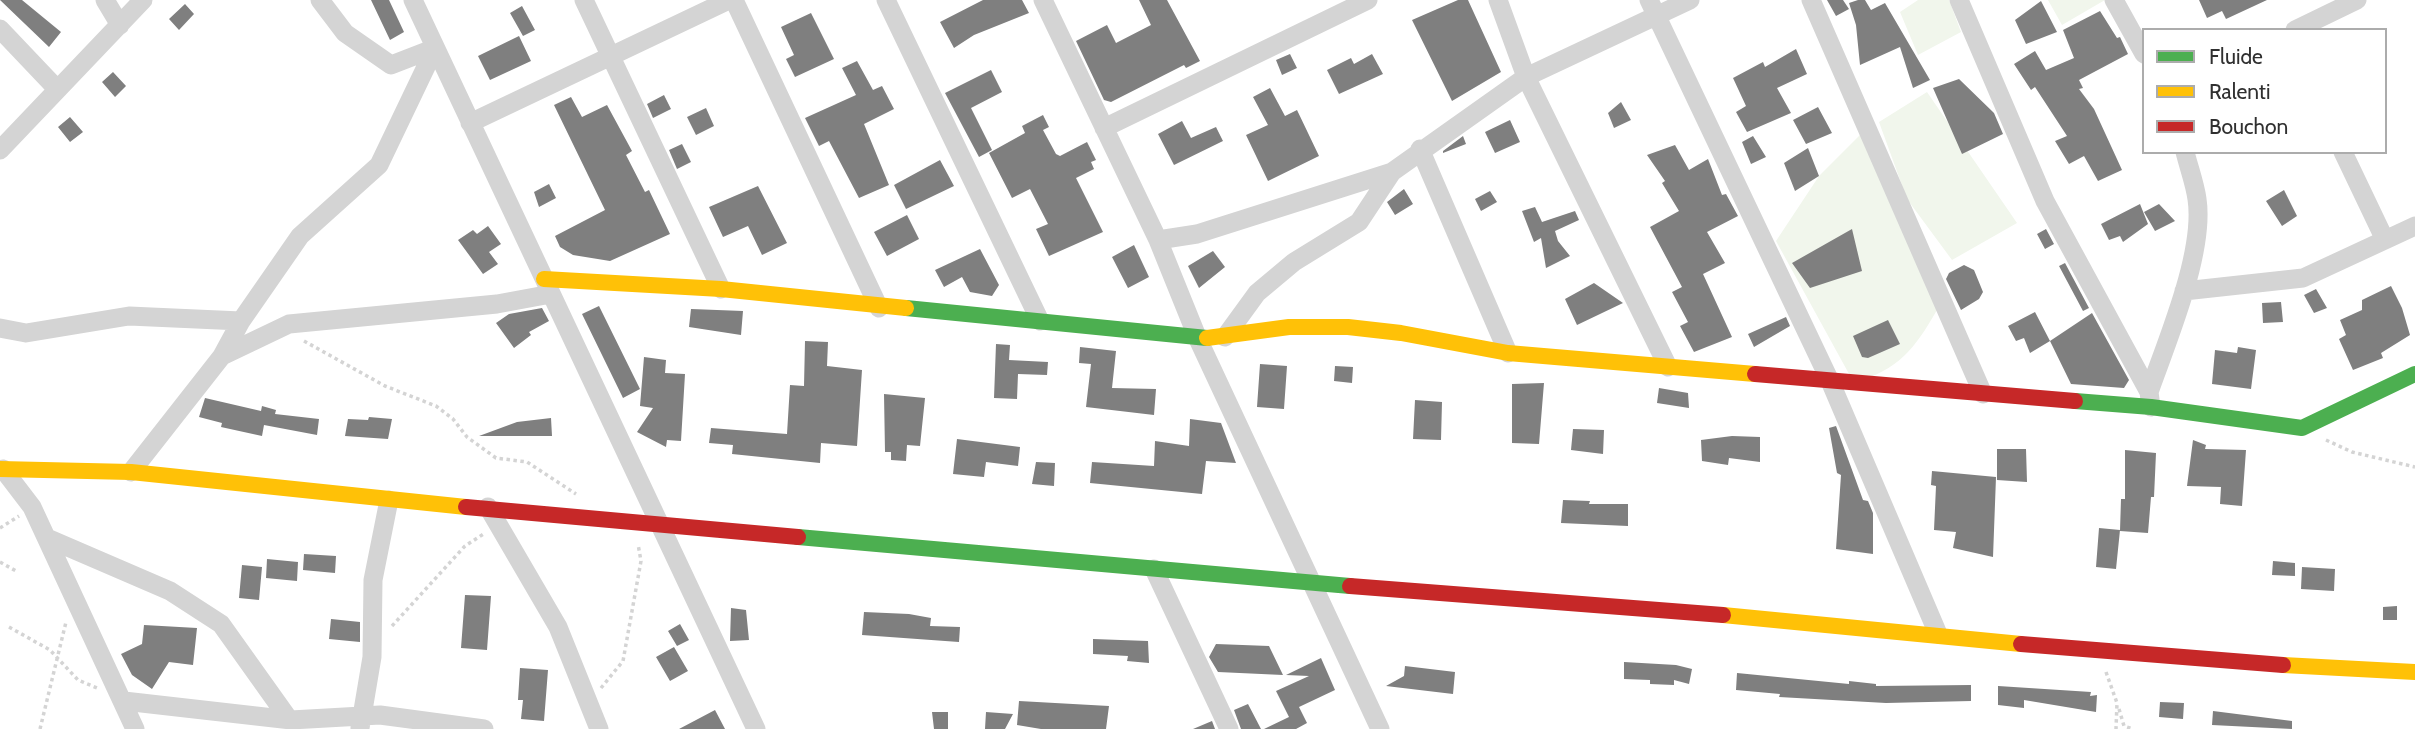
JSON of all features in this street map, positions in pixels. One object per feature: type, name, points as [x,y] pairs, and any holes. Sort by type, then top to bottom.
[{"type":"street","points":[[105,0],[120,25]]},
{"type":"street","points":[[0,150],[143,0]]},
{"type":"street","points":[[320,0],[345,33],[391,65],[435,48]]},
{"type":"street","points":[[413,0],[756,729]]},
{"type":"street","points":[[584,0],[721,289]]},
{"type":"street","points":[[470,123],[732,0],[879,308]]},
{"type":"street","points":[[886,0],[1040,321]]},
{"type":"street","points":[[1043,0],[1158,240],[1198,339],[1380,729]]},
{"type":"street","points":[[1104,128],[1368,0]]},
{"type":"street","points":[[1498,0],[1527,77],[1668,367]]},
{"type":"street","points":[[1224,337],[1257,293],[1294,262],[1359,222],[1392,172],[1420,149],[1527,77],[1653,8],[1690,0]]},
{"type":"street","points":[[1811,0],[1983,394]]},
{"type":"street","points":[[1959,0],[2045,201],[2150,399]]},
{"type":"street","points":[[2114,0],[2142,50]]},
{"type":"street","points":[[2299,28],[2357,0]]},
{"type":"street","points":[[1653,8],[1830,382],[1938,634]]},
{"type":"street","points":[[0,29],[57,89]]},
{"type":"street","points":[[131,472],[222,356],[241,321],[300,236],[379,164],[435,48]]},
{"type":"street","points":[[1420,149],[1508,353]]},
{"type":"street","points":[[2150,399],[2184,291],[2198,226],[2197,199],[2186,154]]},
{"type":"street","points":[[2344,154],[2385,240]]},
{"type":"street","points":[[1158,240],[1197,234],[1392,172]]},
{"type":"street","points":[[2184,291],[2303,278],[2415,226]]},
{"type":"street","points":[[222,356],[289,324],[497,304],[547,287],[721,289],[879,308],[1040,321],[1198,339],[1289,327],[1348,327],[1401,333],[1508,353],[1830,382],[1983,394],[2150,399],[2302,428],[2415,374]]},
{"type":"street","points":[[0,328],[26,333],[129,316],[241,321]]},
{"type":"street","points":[[2,469],[131,472],[389,500],[493,516],[599,517],[1312,583],[1938,634],[2096,651],[2276,665],[2415,672]]},
{"type":"street","points":[[2,469],[33,507],[135,729]]},
{"type":"street","points":[[361,723],[372,646],[373,580],[389,500]]},
{"type":"street","points":[[493,516],[558,627],[599,729]]},
{"type":"street","points":[[47,538],[170,591],[221,624],[298,723]]},
{"type":"street","points":[[1154,569],[1229,729]]},
{"type":"street","points":[[124,701],[335,729]]},
{"type":"street","points":[[298,723],[361,723],[380,715],[473,728]]},
{"type":"path","points":[[275,331],[310,344],[386,386],[436,406],[453,419],[467,437],[496,458],[527,462],[581,497],[599,517]]},
{"type":"path","points":[[2302,428],[2352,452],[2415,467]]},
{"type":"path","points":[[372,646],[493,516]]},
{"type":"path","points":[[589,705],[623,661],[630,634],[641,561],[634,520]]},
{"type":"path","points":[[0,562],[16,571]]},
{"type":"path","points":[[40,729],[73,593]]},
{"type":"path","points":[[9,627],[58,656],[78,680],[124,701]]},
{"type":"path","points":[[2096,651],[2117,703],[2123,726],[2133,729]]},
{"type":"path","points":[[2116,729],[2117,703]]},
{"type":"shaded area","points":[[1918,0],[1949,0],[1961,32],[1918,55],[1900,12]]},
{"type":"shaded area","points":[[2048,0],[2105,0],[2062,25]]},
{"type":"shaded area","points":[[1927,92],[2017,223],[1952,260],[1907,199],[1879,122]]},
{"type":"shaded area","points":[[1863,132],[1937,310],[1921,336],[1904,356],[1883,371],[1854,383],[1776,241],[1819,176]]},
{"type":"building","points":[[0,0],[22,0],[61,32],[49,47]]},
{"type":"building","points":[[371,0],[389,0],[404,32],[390,40]]},
{"type":"building","points":[[983,0],[1022,0],[1029,13],[974,35],[954,48],[940,22]]},
{"type":"building","points":[[1139,0],[1167,0],[1200,61],[1186,68],[1184,65],[1111,102],[1104,100],[1076,41],[1107,25],[1116,43],[1151,25]]},
{"type":"building","points":[[1458,0],[1468,0],[1501,72],[1452,101],[1412,20]]},
{"type":"building","points":[[1827,0],[1843,0],[1849,9],[1836,16]]},
{"type":"building","points":[[1865,0],[1871,10],[1885,3],[1930,80],[1913,88],[1900,47],[1860,65],[1856,25],[1849,3]]},
{"type":"building","points":[[2199,0],[2267,0],[2226,19],[2222,11],[2207,18]]},
{"type":"building","points":[[2041,1],[2057,32],[2026,44],[2015,20]]},
{"type":"building","points":[[185,4],[194,14],[179,30],[169,19]]},
{"type":"building","points":[[522,6],[535,30],[523,36],[510,13]]},
{"type":"building","points":[[2100,11],[2117,38],[2120,37],[2128,54],[2079,80],[2083,88],[2079,89],[2094,109],[2122,170],[2098,181],[2084,156],[2069,164],[2055,141],[2067,136],[2035,87],[2031,90],[2014,64],[2035,51],[2046,70],[2074,58],[2063,30]]},
{"type":"building","points":[[811,13],[834,59],[795,77],[786,59],[794,55],[781,27]]},
{"type":"building","points":[[519,36],[531,61],[490,80],[478,56]]},
{"type":"building","points":[[1796,49],[1807,74],[1777,88],[1791,113],[1747,132],[1736,112],[1746,106],[1733,78],[1763,62],[1765,67]]},
{"type":"building","points":[[1290,54],[1297,68],[1282,75],[1276,60]]},
{"type":"building","points":[[1372,54],[1383,74],[1339,94],[1327,70],[1351,58],[1354,64]]},
{"type":"building","points":[[857,61],[873,90],[882,86],[894,109],[864,124],[889,185],[859,198],[829,141],[819,146],[805,118],[856,95],[842,68]]},
{"type":"building","points":[[991,70],[1002,92],[971,108],[992,150],[979,157],[945,93]]},
{"type":"building","points":[[113,72],[126,86],[115,97],[102,82]]},
{"type":"building","points":[[1959,79],[1994,113],[2003,134],[1962,154],[1933,88]]},
{"type":"building","points":[[1270,88],[1285,116],[1297,110],[1319,156],[1268,181],[1246,135],[1268,125],[1253,97]]},
{"type":"building","points":[[664,95],[671,109],[653,118],[647,104]]},
{"type":"building","points":[[571,97],[582,117],[607,105],[632,151],[626,155],[645,192],[649,190],[670,234],[610,261],[573,255],[560,247],[555,236],[605,210],[554,105]]},
{"type":"building","points":[[1621,102],[1631,120],[1614,128],[1608,113]]},
{"type":"building","points":[[1818,107],[1832,133],[1806,144],[1793,120]]},
{"type":"building","points":[[706,108],[714,126],[696,135],[687,117]]},
{"type":"building","points":[[1043,115],[1049,127],[1043,130],[1056,154],[1060,156],[1087,142],[1096,160],[1091,162],[1094,169],[1076,178],[1103,232],[1049,256],[1036,229],[1048,224],[1030,189],[1012,198],[989,153],[1025,133],[1022,126]]},
{"type":"building","points":[[70,117],[83,132],[70,142],[58,127]]},
{"type":"building","points":[[1510,120],[1520,142],[1495,153],[1485,132]]},
{"type":"building","points":[[1182,121],[1191,138],[1216,127],[1223,141],[1174,165],[1158,134]]},
{"type":"building","points":[[1463,136],[1466,144],[1443,153],[1443,151]]},
{"type":"building","points":[[1753,136],[1766,157],[1751,164],[1742,142]]},
{"type":"building","points":[[682,144],[691,162],[677,169],[669,150]]},
{"type":"building","points":[[1675,145],[1689,170],[1708,159],[1722,195],[1726,194],[1738,216],[1707,232],[1725,263],[1703,274],[1732,337],[1694,352],[1680,326],[1688,322],[1672,292],[1682,287],[1650,227],[1679,211],[1662,183],[1665,181],[1647,155]]},
{"type":"building","points":[[1808,148],[1819,176],[1795,191],[1784,163]]},
{"type":"building","points":[[940,160],[954,186],[906,209],[894,185]]},
{"type":"building","points":[[549,184],[556,198],[539,207],[534,192]]},
{"type":"building","points":[[758,186],[787,243],[762,255],[748,226],[723,237],[709,207]]},
{"type":"building","points":[[1404,189],[1413,204],[1395,215],[1387,202]]},
{"type":"building","points":[[2284,190],[2297,216],[2282,226],[2266,201]]},
{"type":"building","points":[[1490,191],[1497,202],[1481,211],[1475,199]]},
{"type":"building","points":[[2140,204],[2148,224],[2123,242],[2120,236],[2109,240],[2101,224]]},
{"type":"building","points":[[2159,204],[2175,221],[2155,231],[2144,212]]},
{"type":"building","points":[[1535,207],[1542,222],[1575,211],[1579,220],[1555,231],[1558,241],[1570,256],[1546,268],[1541,238],[1534,242],[1522,211]]},
{"type":"building","points":[[907,215],[919,239],[887,256],[874,232]]},
{"type":"building","points":[[488,226],[501,244],[489,252],[498,264],[483,274],[458,240],[473,230],[477,234]]},
{"type":"building","points":[[1852,229],[1862,271],[1810,288],[1792,263]]},
{"type":"building","points":[[2046,229],[2054,244],[2045,249],[2037,234]]},
{"type":"building","points":[[1134,245],[1149,277],[1128,288],[1112,257]]},
{"type":"building","points":[[980,249],[999,285],[992,296],[970,292],[962,277],[944,287],[935,270]]},
{"type":"building","points":[[1213,251],[1225,267],[1199,288],[1188,266]]},
{"type":"building","points":[[2065,263],[2089,308],[2083,311],[2059,266]]},
{"type":"building","points":[[1964,265],[1974,270],[1983,292],[1979,299],[1961,310],[1946,279],[1949,273]]},
{"type":"building","points":[[1594,283],[1623,303],[1577,325],[1565,299]]},
{"type":"building","points":[[2391,286],[2402,308],[2410,335],[2381,353],[2383,358],[2353,370],[2339,339],[2346,335],[2340,320],[2362,310],[2362,300]]},
{"type":"building","points":[[2316,289],[2327,308],[2314,313],[2304,295]]},
{"type":"building","points":[[2281,302],[2283,322],[2263,323],[2262,303]]},
{"type":"building","points":[[599,306],[640,389],[623,398],[582,314]]},
{"type":"building","points":[[542,308],[549,321],[529,332],[531,335],[514,348],[496,323],[509,314]]},
{"type":"building","points":[[691,309],[743,311],[741,335],[689,327]]},
{"type":"building","points":[[2035,312],[2050,341],[2030,353],[2024,338],[2016,341],[2008,326]]},
{"type":"building","points":[[2092,313],[2129,380],[2124,388],[2071,384],[2050,341]]},
{"type":"building","points":[[1786,317],[1790,326],[1754,347],[1748,334]]},
{"type":"building","points":[[1888,320],[1900,344],[1868,358],[1862,357],[1853,336]]},
{"type":"building","points":[[805,341],[828,342],[827,366],[862,370],[857,446],[821,443],[820,463],[732,454],[733,445],[709,443],[711,428],[787,434],[790,385],[804,386]]},
{"type":"building","points":[[996,344],[1010,345],[1009,360],[1048,362],[1047,375],[1018,374],[1017,399],[994,398]]},
{"type":"building","points":[[1080,347],[1116,351],[1112,388],[1156,389],[1154,415],[1086,407],[1091,364],[1079,363]]},
{"type":"building","points":[[2238,347],[2256,350],[2251,389],[2212,384],[2215,350],[2237,353]]},
{"type":"building","points":[[644,357],[666,360],[665,373],[685,374],[681,441],[667,440],[666,447],[637,432],[653,408],[640,406]]},
{"type":"building","points":[[1260,364],[1287,366],[1284,409],[1257,407]]},
{"type":"building","points":[[1335,366],[1353,367],[1352,383],[1334,381]]},
{"type":"building","points":[[1544,383],[1539,444],[1512,443],[1512,384]]},
{"type":"building","points":[[1659,388],[1688,393],[1689,408],[1657,403]]},
{"type":"building","points":[[884,394],[925,398],[920,446],[907,445],[906,461],[891,460],[891,452],[885,452]]},
{"type":"building","points":[[205,398],[261,411],[262,406],[276,410],[275,414],[319,419],[317,435],[264,425],[262,436],[221,427],[222,423],[199,417]]},
{"type":"building","points":[[1415,400],[1442,402],[1441,440],[1413,439]]},
{"type":"building","points":[[369,417],[392,419],[388,439],[345,436],[348,419],[368,420]]},
{"type":"building","points":[[551,418],[552,436],[479,436],[517,422]]},
{"type":"building","points":[[1190,419],[1221,423],[1236,463],[1206,461],[1202,494],[1090,483],[1092,462],[1154,466],[1155,441],[1189,446]]},
{"type":"building","points":[[1836,426],[1863,500],[1868,501],[1873,513],[1873,554],[1836,549],[1841,475],[1837,473],[1829,428]]},
{"type":"building","points":[[1573,429],[1604,430],[1603,454],[1571,450]]},
{"type":"building","points":[[1732,436],[1760,437],[1760,462],[1729,458],[1728,465],[1702,461],[1701,440]]},
{"type":"building","points":[[957,439],[1020,447],[1018,466],[986,462],[984,477],[953,474]]},
{"type":"building","points":[[2193,440],[2206,445],[2205,449],[2246,450],[2242,506],[2220,504],[2221,487],[2187,486]]},
{"type":"building","points":[[1997,449],[2026,449],[2027,482],[1997,480]]},
{"type":"building","points":[[2125,450],[2156,453],[2154,497],[2151,497],[2148,533],[2120,531],[2121,499],[2125,499]]},
{"type":"building","points":[[1036,462],[1055,463],[1054,486],[1032,484]]},
{"type":"building","points":[[1932,471],[1996,477],[1993,557],[1953,548],[1956,532],[1934,530],[1936,486],[1931,485]]},
{"type":"building","points":[[1563,500],[1590,501],[1589,504],[1628,504],[1628,526],[1561,523]]},
{"type":"building","points":[[2099,528],[2120,530],[2116,569],[2096,567]]},
{"type":"building","points":[[304,554],[336,556],[335,573],[303,570]]},
{"type":"building","points":[[267,559],[298,562],[297,581],[266,578]]},
{"type":"building","points":[[2273,561],[2295,563],[2295,576],[2272,575]]},
{"type":"building","points":[[242,565],[262,567],[259,600],[239,598]]},
{"type":"building","points":[[2302,567],[2335,569],[2334,591],[2301,589]]},
{"type":"building","points":[[465,595],[491,596],[487,650],[461,648]]},
{"type":"building","points":[[2397,606],[2397,620],[2383,620],[2383,607]]},
{"type":"building","points":[[731,608],[746,610],[749,640],[730,641]]},
{"type":"building","points":[[864,612],[909,614],[931,618],[930,626],[960,627],[959,642],[862,635]]},
{"type":"building","points":[[331,619],[360,622],[360,642],[329,639]]},
{"type":"building","points":[[680,624],[689,640],[677,646],[668,631]]},
{"type":"building","points":[[144,625],[197,628],[193,665],[169,662],[152,689],[132,675],[121,654],[142,644]]},
{"type":"building","points":[[1093,639],[1148,641],[1149,663],[1127,661],[1128,656],[1093,654]]},
{"type":"building","points":[[1216,644],[1269,646],[1283,675],[1218,672],[1209,657]]},
{"type":"building","points":[[674,647],[688,671],[670,681],[656,657]]},
{"type":"building","points":[[1321,658],[1335,690],[1299,707],[1307,723],[1296,729],[1264,729],[1289,717],[1276,691],[1309,676],[1286,675]]},
{"type":"building","points":[[1624,662],[1676,665],[1692,669],[1689,684],[1674,680],[1674,685],[1650,684],[1650,680],[1624,679]]},
{"type":"building","points":[[1405,666],[1455,672],[1453,694],[1386,686],[1404,676]]},
{"type":"building","points":[[520,668],[548,670],[544,721],[521,719],[523,700],[518,700]]},
{"type":"building","points":[[1737,673],[1849,684],[1849,681],[1876,686],[1971,685],[1971,701],[1886,703],[1779,697],[1780,694],[1736,690]]},
{"type":"building","points":[[1998,686],[2091,692],[2090,696],[2097,695],[2096,712],[2024,700],[2024,708],[1998,705]]},
{"type":"building","points":[[1019,701],[1109,706],[1106,729],[1041,729],[1017,725]]},
{"type":"building","points":[[2160,702],[2184,703],[2183,719],[2159,717]]},
{"type":"building","points":[[1248,704],[1261,729],[1241,729],[1234,710]]},
{"type":"building","points":[[715,710],[725,729],[679,729]]},
{"type":"building","points":[[2213,711],[2292,721],[2292,729],[2212,725]]},
{"type":"building","points":[[932,712],[948,712],[948,729],[934,729]]},
{"type":"building","points":[[986,712],[1013,714],[1005,729],[985,729]]},
{"type":"building","points":[[1212,721],[1215,729],[1193,729]]},
{"type":"traffic: fast","points":[[906,308],[1207,338]]},
{"type":"traffic: fast","points":[[2075,401],[2151,407],[2302,428],[2415,374]]},
{"type":"traffic: fast","points":[[798,537],[1350,586]]},
{"type":"traffic: slow","points":[[544,279],[721,289],[906,308]]},
{"type":"traffic: slow","points":[[1207,338],[1289,327],[1348,327],[1401,333],[1508,353],[1755,374]]},
{"type":"traffic: slow","points":[[0,469],[131,472],[466,507]]},
{"type":"traffic: slow","points":[[1723,615],[2021,644]]},
{"type":"traffic: slow","points":[[2283,665],[2415,672]]},
{"type":"traffic: jam","points":[[1755,374],[2075,401]]},
{"type":"traffic: jam","points":[[466,507],[798,537]]},
{"type":"traffic: jam","points":[[1350,586],[1723,615]]},
{"type":"traffic: jam","points":[[2021,644],[2283,665]]}]
